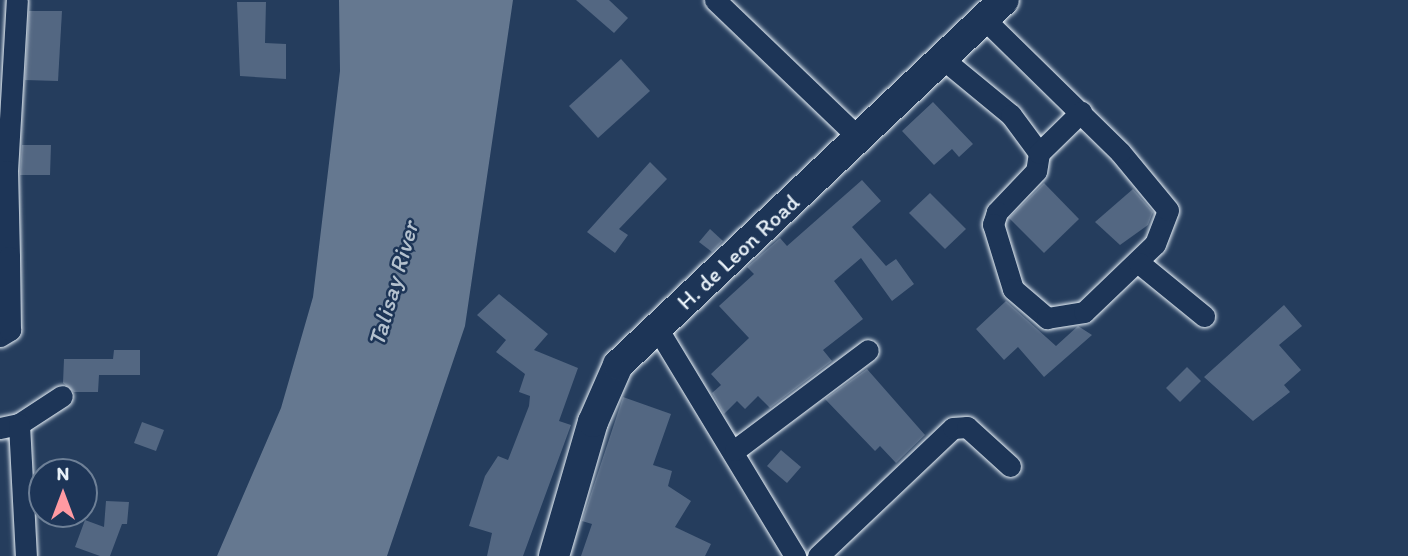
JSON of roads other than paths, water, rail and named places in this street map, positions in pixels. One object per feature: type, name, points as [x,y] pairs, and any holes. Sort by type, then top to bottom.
[{"type":"street","points":[[0,336],[10,330],[4,258],[6,41],[17,0]]},
{"type":"street","points":[[715,0],[859,138]]},
{"type":"street","points":[[994,9],[1168,210],[1168,223],[1139,263],[1084,312],[1047,318],[1028,307],[1001,263],[993,224],[997,212],[1036,171],[1038,153],[1082,113]]},
{"type":"street","name":"H. de Leon Road","points":[[554,556],[612,378],[657,328],[994,9]]},
{"type":"street","points":[[943,59],[1011,115],[1038,153]]},
{"type":"street","points":[[1139,263],[1204,316]]},
{"type":"street","points":[[657,328],[735,450],[795,556]]},
{"type":"street","points":[[735,450],[868,350]]},
{"type":"street","points":[[26,556],[10,426],[62,396]]},
{"type":"street","points":[[818,556],[953,428],[967,427],[1010,466]]},
{"type":"water","name":"Talisay River","points":[[339,0],[513,0],[465,326],[387,556],[217,556],[281,408],[313,297],[340,71]]}]
